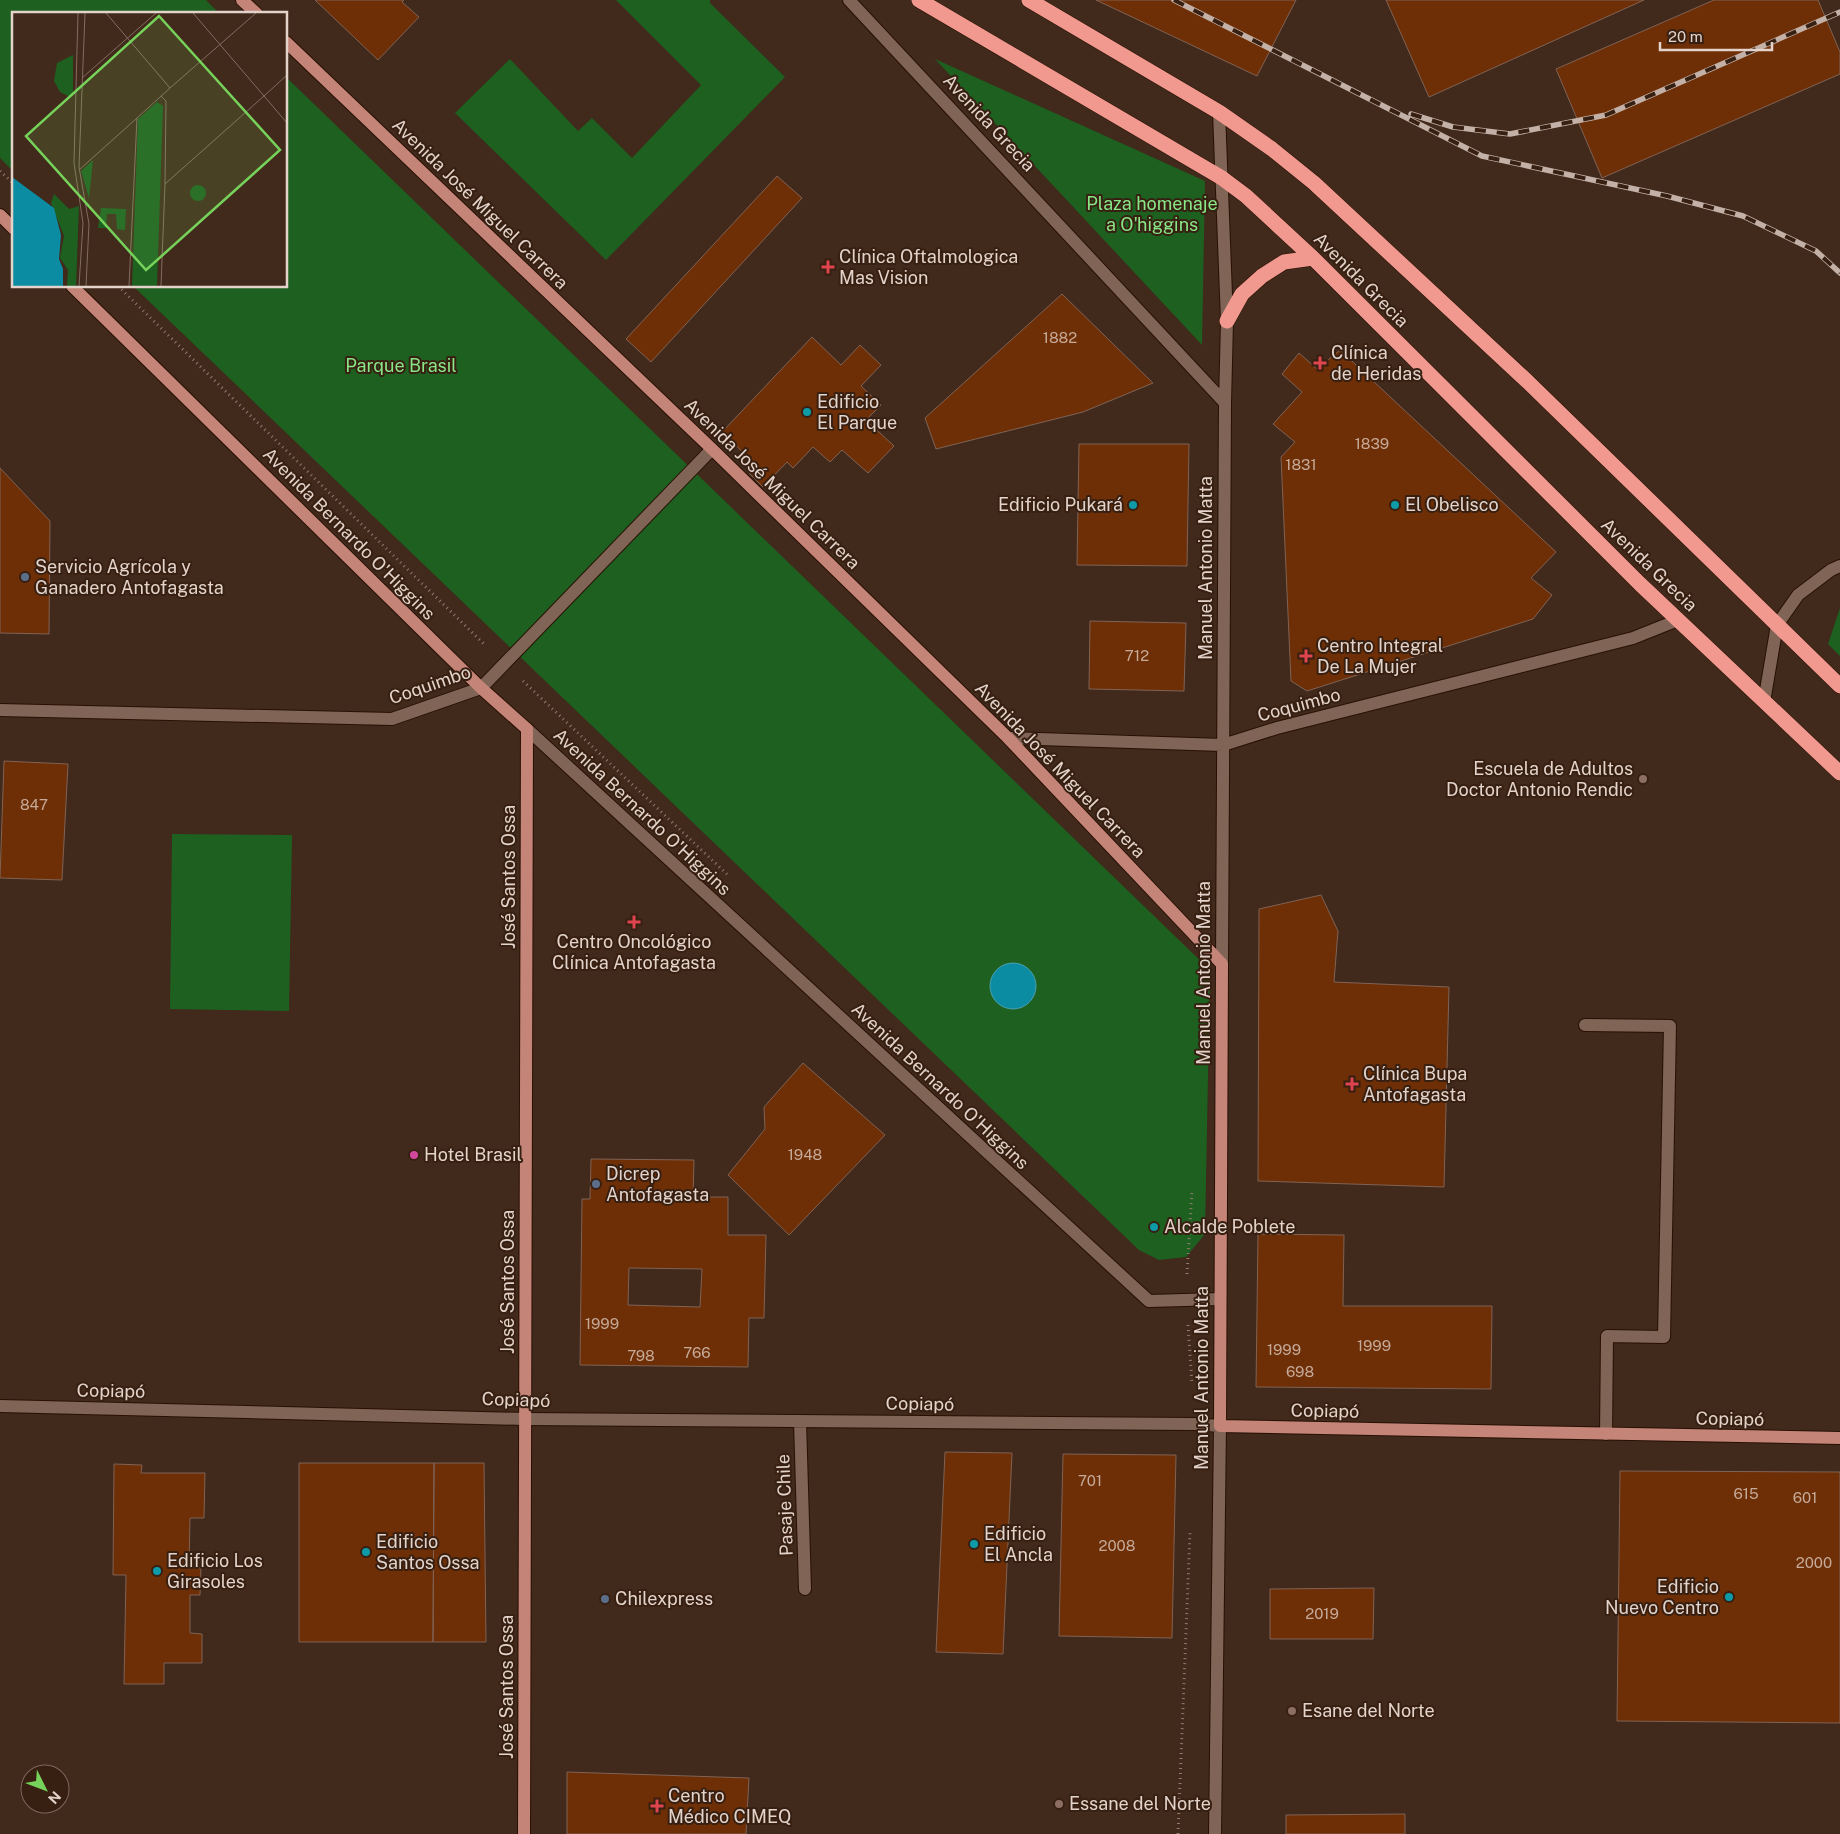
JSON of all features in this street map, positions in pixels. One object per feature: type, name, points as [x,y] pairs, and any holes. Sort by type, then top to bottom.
[{"type":"highway","name":"Avenida Grecia","points":[[919,0],[1222,178],[1246,196],[1313,258],[1640,584],[1840,773]]},
{"type":"highway","name":"Avenida Grecia","points":[[1029,0],[1219,112],[1272,149],[1314,182],[1528,382],[1840,686]]},
{"type":"highway","points":[[1227,320],[1242,294],[1262,276],[1284,262],[1313,258]]},
{"type":"main road","points":[[242,0],[255,12]]},
{"type":"main road","name":"Avenida José Miguel Carrera","points":[[288,44],[712,449],[1008,738],[1222,964]]},
{"type":"main road","points":[[0,215],[12,227]]},
{"type":"main road","name":"Avenida Bernardo O'Higgins","points":[[74,288],[481,688],[527,729]]},
{"type":"main road","name":"José Santos Ossa","points":[[524,1834],[527,729]]},
{"type":"main road","name":"Manuel Antonio Matta","points":[[1220,1426],[1222,964]]},
{"type":"main road","name":"Copiapó","points":[[1220,1426],[1840,1438]]},
{"type":"street","name":"Avenida Grecia","points":[[849,0],[1225,403]]},
{"type":"street","name":"Manuel Antonio Matta","points":[[1219,112],[1227,320],[1222,964]]},
{"type":"street","name":"Coquimbo","points":[[0,710],[392,719],[481,688],[712,449]]},
{"type":"street","points":[[1764,702],[1777,625],[1798,595],[1831,570],[1840,566]]},
{"type":"street","name":"Coquimbo","points":[[1008,738],[1223,745],[1277,728],[1633,638],[1678,620]]},
{"type":"street","name":"Avenida Bernardo O'Higgins","points":[[527,729],[1149,1301],[1220,1299]]},
{"type":"street","points":[[1585,1025],[1670,1026],[1664,1337],[1607,1336],[1606,1434]]},
{"type":"street","name":"Copiapó","points":[[0,1406],[525,1419],[1194,1424],[1220,1426]]},
{"type":"street","name":"Pasaje Chile","points":[[800,1421],[805,1588]]},
{"type":"street","name":"Manuel Antonio Matta","points":[[1215,1834],[1220,1426]]},
{"type":"path","points":[[0,171],[12,182]]},
{"type":"path","points":[[120,288],[504,664],[735,882]]},
{"type":"path","points":[[1179,1274],[1187,1275]]},
{"type":"green space","points":[[0,0],[206,0],[218,12],[12,12],[12,170],[0,158]]},
{"type":"green space","points":[[616,0],[710,0],[710,3],[785,77],[606,260],[455,113],[510,59],[578,131],[592,118],[632,158],[701,85]]},
{"type":"green space","name":"Plaza homenaje a O'higgins","points":[[935,59],[1205,181],[1202,345]]},
{"type":"green space","name":"Parque Brasil","points":[[288,79],[1210,970],[1205,1234],[1186,1257],[1159,1260],[1139,1250],[135,288],[288,288]]},
{"type":"green space","points":[[1840,608],[1840,656],[1828,644]]},
{"type":"green space","points":[[172,834],[292,835],[289,1011],[170,1009]]},
{"type":"water","points":[[1013,963],[1026,967],[1032,973],[1036,986],[1032,999],[1026,1005],[1013,1009],[1000,1005],[994,999],[990,986],[994,973],[1000,967]]},
{"type":"building","points":[[315,0],[404,0],[402,2],[419,17],[378,60]]},
{"type":"building","points":[[1096,0],[1296,0],[1257,76]]},
{"type":"building","points":[[1386,0],[1644,0],[1429,97]]},
{"type":"building","points":[[1714,0],[1818,0],[1840,52],[1840,74],[1602,178],[1556,69]]},
{"type":"building","points":[[777,176],[802,198],[651,362],[626,339]]},
{"type":"building","points":[[1062,294],[1153,383],[1083,412],[936,449],[925,418]]},
{"type":"building","name":"Edificio El Parque","points":[[812,337],[841,365],[860,345],[881,365],[861,386],[881,405],[866,420],[894,446],[868,473],[842,450],[830,462],[813,447],[793,468],[787,462],[763,487],[749,473],[757,466],[722,432]]},
{"type":"building","name":"El Obelisco","points":[[1340,350],[1556,552],[1531,578],[1552,595],[1533,619],[1307,691],[1291,681],[1281,457],[1295,442],[1273,424],[1302,392],[1282,374],[1299,353],[1317,369]]},
{"type":"building","name":"Edificio Pukará","points":[[1079,444],[1189,444],[1187,566],[1077,565]]},
{"type":"building","name":"Servicio Agrícola y Ganadero Antofagasta","points":[[0,468],[50,521],[49,634],[0,633]]},
{"type":"building","points":[[1090,621],[1186,623],[1184,691],[1089,689]]},
{"type":"building","points":[[4,761],[68,764],[62,880],[0,878]]},
{"type":"building","name":"Clínica Bupa Antofagasta","points":[[1321,895],[1338,931],[1334,982],[1449,987],[1444,1187],[1258,1181],[1259,909]]},
{"type":"building","points":[[803,1063],[885,1135],[789,1235],[728,1175],[765,1129],[764,1107]]},
{"type":"building","points":[[591,1159],[694,1160],[693,1197],[728,1197],[728,1235],[766,1235],[764,1318],[749,1318],[748,1367],[580,1365],[582,1199],[590,1199]],"holes":[[[629,1268],[702,1269],[700,1307],[628,1305]]]},
{"type":"building","points":[[1258,1234],[1344,1235],[1343,1306],[1492,1306],[1491,1389],[1256,1387]]},
{"type":"building","name":"Edificio El Ancla","points":[[945,1452],[1012,1453],[1003,1654],[936,1652]]},
{"type":"building","points":[[1063,1454],[1176,1455],[1172,1638],[1059,1636]]},
{"type":"building","name":"Edificio Santos Ossa","points":[[299,1463],[434,1463],[433,1642],[299,1642]]},
{"type":"building","points":[[434,1463],[484,1463],[486,1642],[433,1642]]},
{"type":"building","name":"Edificio Los Girasoles","points":[[114,1464],[142,1465],[141,1473],[205,1473],[204,1518],[190,1518],[189,1567],[201,1568],[200,1595],[190,1595],[190,1633],[202,1634],[202,1663],[164,1663],[164,1684],[124,1684],[126,1575],[113,1575]]},
{"type":"building","name":"Edificio Nuevo Centro","points":[[1620,1471],[1840,1472],[1840,1723],[1617,1721]]},
{"type":"building","points":[[1374,1588],[1373,1639],[1270,1639],[1270,1589]]},
{"type":"building","name":"Centro Médico CIMEQ","points":[[567,1772],[749,1778],[746,1834],[567,1834]]},
{"type":"building","points":[[1405,1814],[1405,1834],[1286,1834],[1286,1815]]},
{"type":"railway","points":[[1174,0],[1482,156],[1667,196],[1743,216],[1816,251],[1840,273]]},
{"type":"railway","points":[[1411,114],[1453,127],[1510,134],[1606,115],[1840,12]]},
{"type":"place","name":"Clínica Oftalmologica Mas Vision","points":[[828,267]]},
{"type":"place","name":"Clínica de Heridas","points":[[1320,363]]},
{"type":"place","name":"Edificio El Parque","points":[[807,412]]},
{"type":"place","name":"Edificio Pukará","points":[[1133,505]]},
{"type":"place","name":"El Obelisco","points":[[1395,505]]},
{"type":"place","name":"Servicio Agrícola y Ganadero Antofagasta","points":[[25,577]]},
{"type":"place","name":"Centro Integral De La Mujer","points":[[1306,656]]},
{"type":"place","name":"Escuela de Adultos Doctor Antonio Rendic","points":[[1643,779]]},
{"type":"place","name":"Centro Oncológico Clínica Antofagasta","points":[[634,922]]},
{"type":"place","name":"Clínica Bupa Antofagasta","points":[[1352,1084]]},
{"type":"place","name":"Hotel Brasil","points":[[414,1155]]},
{"type":"place","name":"Dicrep Antofagasta","points":[[596,1184]]},
{"type":"place","name":"Alcalde Poblete","points":[[1154,1227]]},
{"type":"place","name":"Edificio El Ancla","points":[[974,1544]]},
{"type":"place","name":"Edificio Santos Ossa","points":[[366,1552]]},
{"type":"place","name":"Edificio Los Girasoles","points":[[157,1571]]},
{"type":"place","name":"Edificio Nuevo Centro","points":[[1729,1597]]},
{"type":"place","name":"Chilexpress","points":[[605,1599]]},
{"type":"place","name":"Esane del Norte","points":[[1292,1711]]},
{"type":"place","name":"Essane del Norte","points":[[1059,1804]]},
{"type":"place","name":"Centro Médico CIMEQ","points":[[657,1806]]}]
